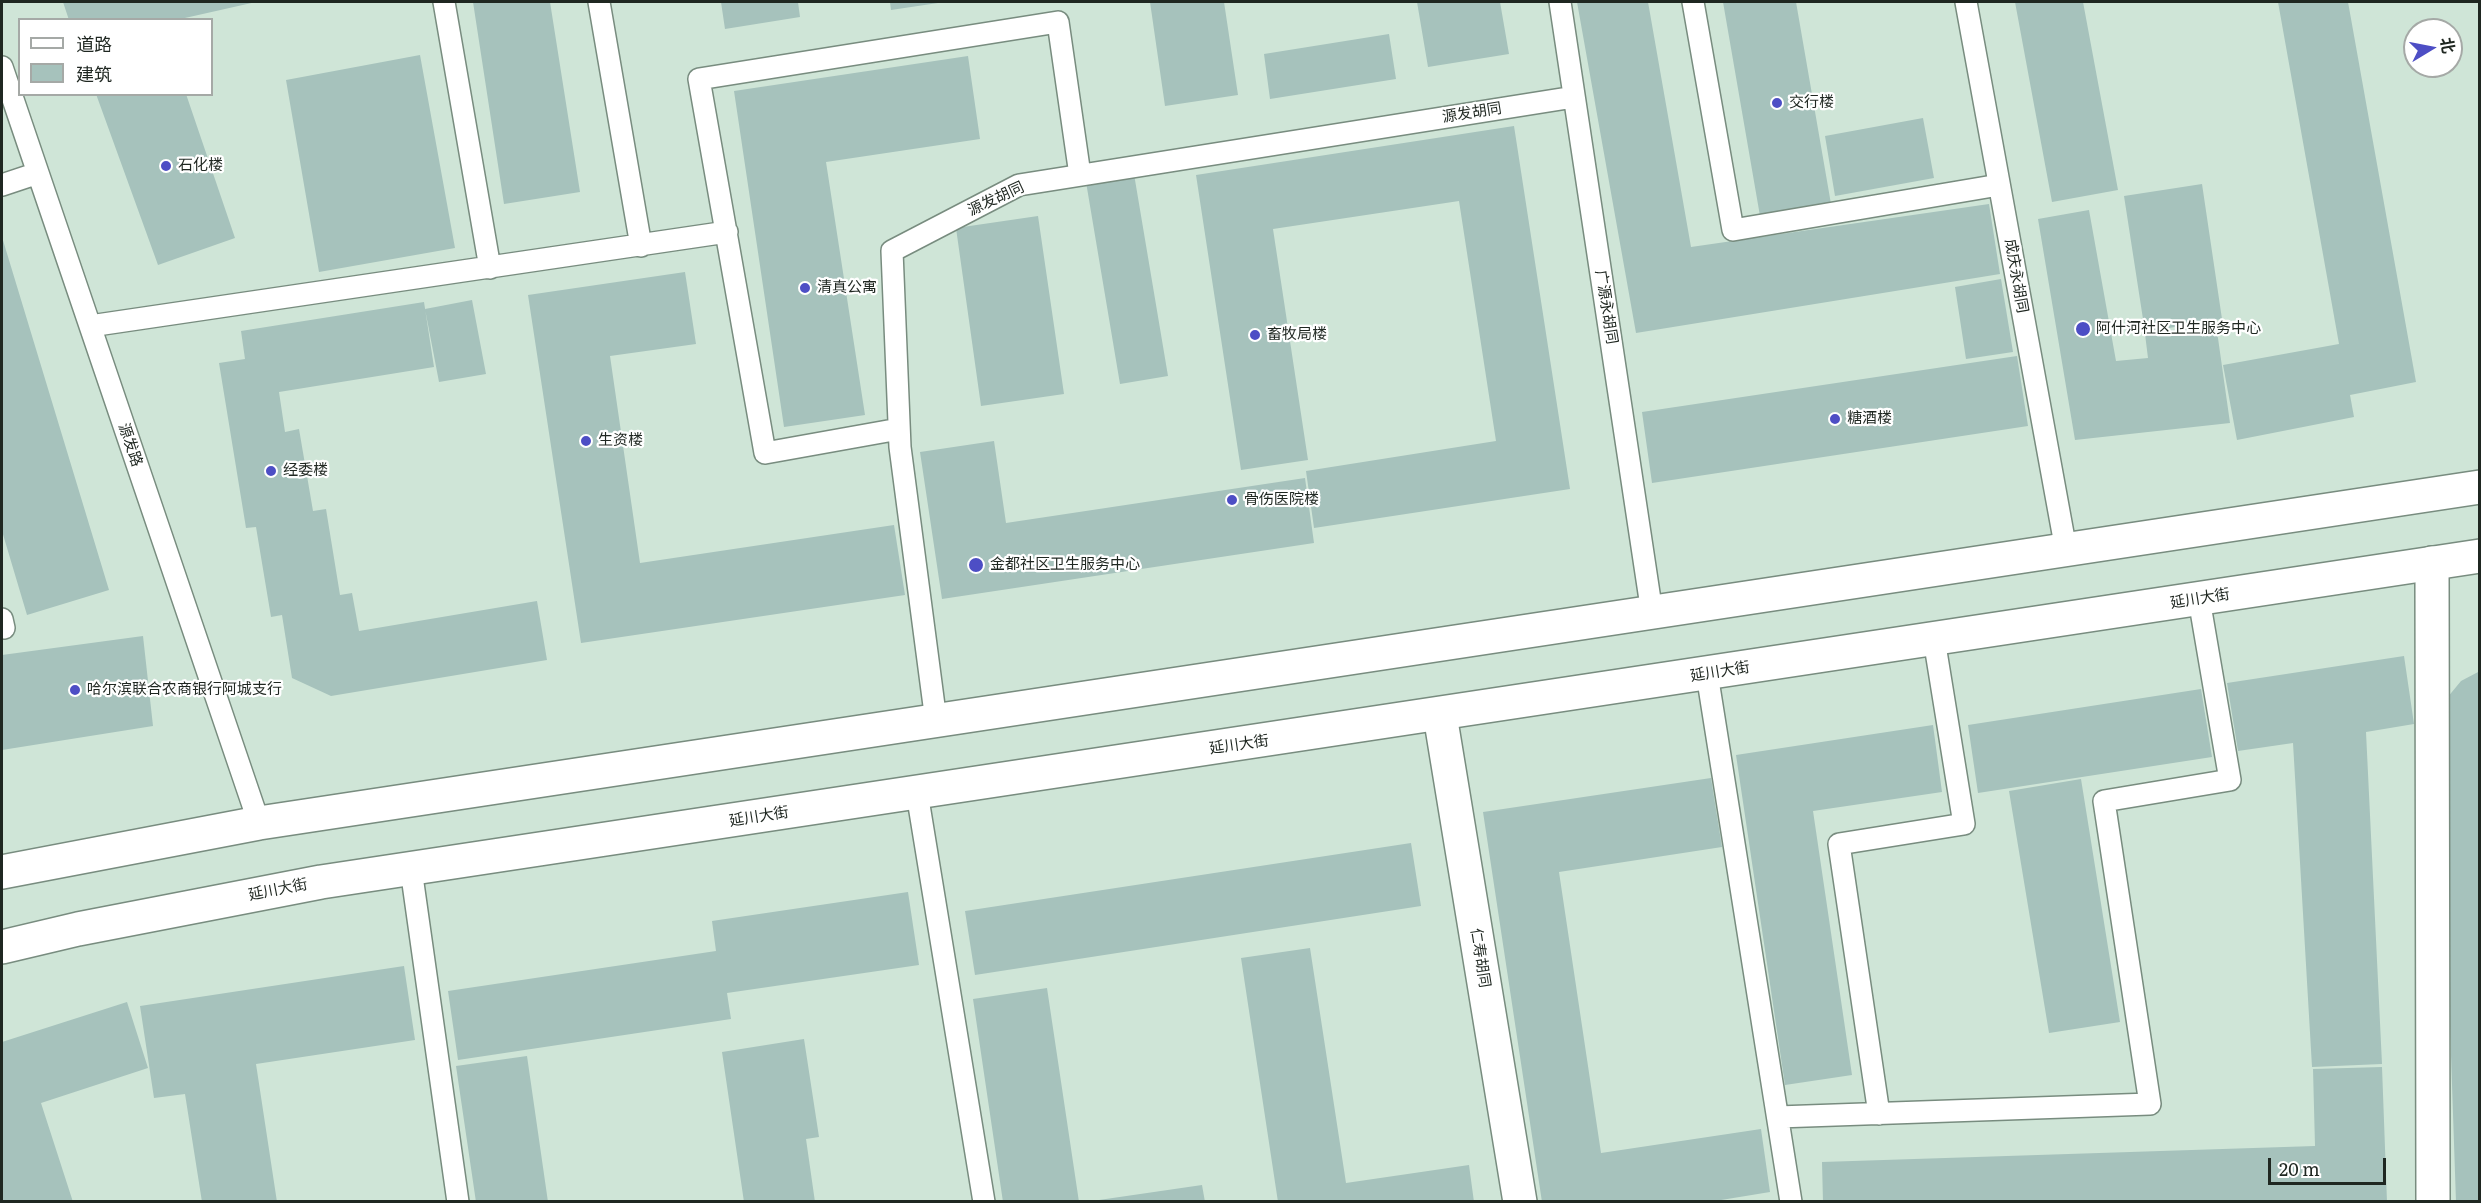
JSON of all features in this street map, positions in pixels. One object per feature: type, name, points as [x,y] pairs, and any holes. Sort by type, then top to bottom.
[{"type":"main road","points":[[2,872],[259,823],[2480,487]]},
{"type":"main road","name":"延川大街","points":[[2,947],[112,922],[321,882],[1440,715],[2480,556]]},
{"type":"main road","points":[[2432,563],[2433,1202]]},
{"type":"main road","name":"仁寿胡同","points":[[1440,715],[1520,1202]]},
{"type":"lane","points":[[444,2],[489,268]]},
{"type":"lane","points":[[598,2],[641,246]]},
{"type":"lane","name":"广源永胡同","points":[[1560,2],[1652,613]]},
{"type":"lane","points":[[1693,2],[1733,230],[1999,185]]},
{"type":"lane","name":"成庆永胡同","points":[[1966,2],[2067,550]]},
{"type":"lane","points":[[899,429],[765,453],[699,79],[1058,22],[1080,175]]},
{"type":"lane","name":"源发路","points":[[2,67],[259,823]]},
{"type":"lane","name":"源发胡同","points":[[936,721],[900,447],[892,251],[1019,185],[1574,97]]},
{"type":"lane","points":[[2,185],[38,173]]},
{"type":"lane","points":[[90,326],[727,232]]},
{"type":"lane","points":[[1778,1117],[2150,1104],[2104,801],[2230,780],[2199,599]]},
{"type":"lane","points":[[1879,1113],[1839,844],[1964,824],[1934,639]]},
{"type":"lane","points":[[1707,674],[1791,1202]]},
{"type":"lane","points":[[917,793],[984,1202]]},
{"type":"lane","points":[[411,869],[458,1202]]},
{"type":"building","points":[[63,2],[256,2],[185,18],[68,18]]},
{"type":"building","points":[[473,2],[550,2],[580,192],[504,204]]},
{"type":"building","points":[[721,2],[798,2],[800,17],[725,29]]},
{"type":"building","points":[[890,2],[938,2],[938,3],[891,10]]},
{"type":"building","points":[[1150,2],[1224,2],[1238,95],[1165,106]]},
{"type":"building","points":[[1417,2],[1500,2],[1509,54],[1428,67]]},
{"type":"building","points":[[1577,2],[1648,2],[1691,247],[1989,204],[2000,274],[1636,333]]},
{"type":"building","name":"交行楼","points":[[1723,2],[1796,2],[1831,204],[1760,216]]},
{"type":"building","points":[[2015,2],[2083,2],[2118,190],[2052,202]]},
{"type":"building","points":[[2278,2],[2348,2],[2416,382],[2350,395],[2354,417],[2237,440],[2223,365],[2339,344]]},
{"type":"building","points":[[1389,34],[1396,79],[1270,99],[1264,54]]},
{"type":"building","points":[[420,55],[455,248],[319,272],[286,80]]},
{"type":"building","name":"清真公寓","points":[[968,56],[980,139],[826,162],[865,415],[784,427],[734,91]]},
{"type":"building","name":"石化楼","points":[[97,96],[187,96],[235,238],[158,265]]},
{"type":"building","points":[[1923,118],[1934,178],[1835,196],[1825,136]]},
{"type":"building","name":"畜牧局楼","points":[[1514,126],[1570,489],[1314,528],[1306,471],[1496,441],[1459,201],[1273,229],[1308,460],[1241,470],[1196,175]]},
{"type":"building","points":[[1134,174],[1168,376],[1120,384],[1086,182]]},
{"type":"building","points":[[2202,184],[2222,319],[2145,332],[2124,196]]},
{"type":"building","name":"阿什河社区卫生服务中心","points":[[2089,210],[2116,361],[2148,358],[2145,334],[2216,324],[2230,423],[2075,440],[2038,219]]},
{"type":"building","points":[[1038,216],[1064,394],[981,406],[956,228]]},
{"type":"building","points":[[2,237],[109,590],[27,615],[2,531]]},
{"type":"building","name":"生资楼","points":[[685,272],[696,344],[610,356],[640,563],[894,525],[905,595],[581,643],[528,295]]},
{"type":"building","points":[[2001,279],[2013,352],[1966,359],[1955,287]]},
{"type":"building","points":[[472,300],[486,374],[439,382],[425,309]]},
{"type":"building","name":"经委楼","points":[[424,302],[434,367],[279,392],[285,432],[299,429],[313,511],[326,509],[340,595],[352,593],[359,631],[537,601],[547,660],[331,696],[292,678],[282,615],[271,617],[256,527],[246,528],[219,363],[245,359],[241,331]]},
{"type":"building","name":"糖酒楼","points":[[2017,356],[2028,426],[1652,483],[1642,412]]},
{"type":"building","name":"骨伤医院楼","points":[[994,441],[1006,523],[1305,478],[1314,543],[942,599],[920,452]]},
{"type":"building","name":"哈尔滨联合农商银行阿城支行","points":[[143,636],[153,726],[2,750],[2,655]]},
{"type":"building","points":[[2404,656],[2414,724],[2366,732],[2382,1064],[2312,1067],[2293,743],[2238,751],[2227,683]]},
{"type":"building","points":[[2480,671],[2480,1202],[2456,1202],[2440,732],[2447,698],[2461,681]]},
{"type":"building","points":[[2201,689],[2212,757],[1978,793],[1968,725]]},
{"type":"building","points":[[1933,725],[1942,792],[1813,811],[1852,1075],[1785,1085],[1736,755]]},
{"type":"building","points":[[1711,778],[1722,847],[1559,872],[1601,1153],[1761,1129],[1770,1192],[1709,1202],[1542,1202],[1483,812]]},
{"type":"building","points":[[2081,779],[2120,1022],[2049,1033],[2009,791]]},
{"type":"building","points":[[1411,843],[1421,906],[975,975],[965,911]]},
{"type":"building","points":[[908,892],[919,965],[727,993],[731,1019],[458,1060],[448,991],[716,951],[712,921]]},
{"type":"building","points":[[1310,948],[1346,1183],[1469,1165],[1474,1202],[1278,1202],[1241,958]]},
{"type":"building","points":[[404,966],[415,1040],[256,1064],[277,1202],[202,1202],[185,1094],[154,1098],[140,1006]]},
{"type":"building","points":[[1047,988],[1079,1202],[1003,1202],[973,999]]},
{"type":"building","points":[[127,1002],[148,1068],[41,1103],[73,1202],[2,1202],[2,1042]]},
{"type":"building","points":[[804,1039],[819,1137],[806,1139],[815,1202],[744,1202],[722,1052]]},
{"type":"building","points":[[527,1056],[548,1202],[476,1202],[456,1066]]},
{"type":"building","points":[[2382,1067],[2387,1202],[1823,1202],[1822,1162],[2315,1146],[2313,1069]]},
{"type":"building","points":[[1202,1185],[1205,1202],[1099,1202],[1099,1200]]},
{"type":"place","name":"交行楼","points":[[1777,103]]},
{"type":"place","name":"石化楼","points":[[166,166]]},
{"type":"place","name":"清真公寓","points":[[805,288]]},
{"type":"place","name":"阿什河社区卫生服务中心","points":[[2083,329]]},
{"type":"place","name":"畜牧局楼","points":[[1255,335]]},
{"type":"place","name":"糖酒楼","points":[[1835,419]]},
{"type":"place","name":"生资楼","points":[[586,441]]},
{"type":"place","name":"经委楼","points":[[271,471]]},
{"type":"place","name":"骨伤医院楼","points":[[1232,500]]},
{"type":"place","name":"金都社区卫生服务中心","points":[[976,565]]},
{"type":"place","name":"哈尔滨联合农商银行阿城支行","points":[[75,690]]}]
